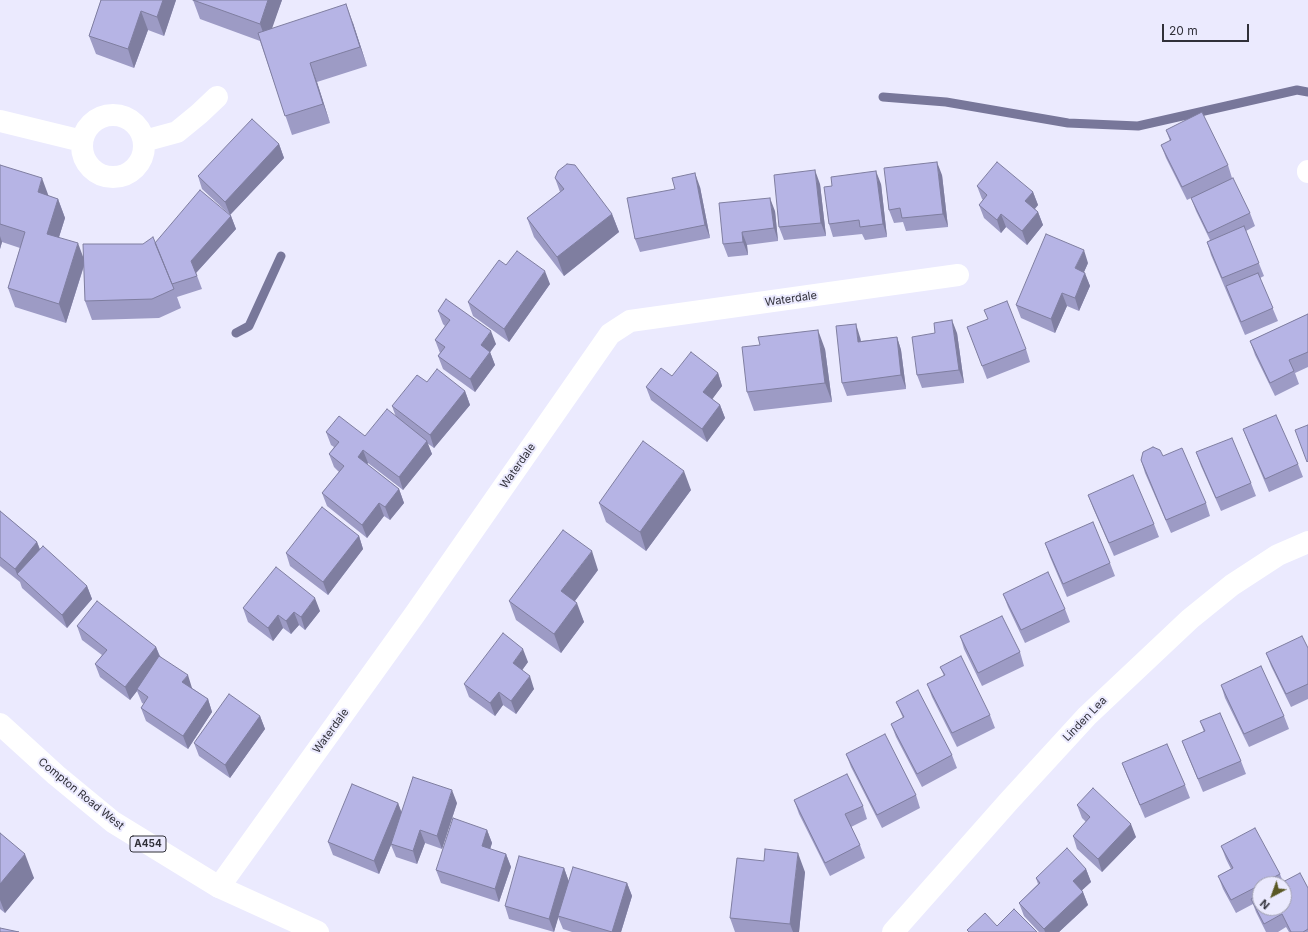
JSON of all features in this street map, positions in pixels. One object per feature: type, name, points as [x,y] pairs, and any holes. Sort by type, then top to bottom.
[{"type":"main road","points":[[144,141],[176,132],[199,114],[217,96]]},
{"type":"main road","points":[[116,115],[126,118],[134,123],[141,131],[144,141],[144,152],[134,169],[126,174],[116,177],[106,176],[97,172],[89,165],[84,156],[82,141],[89,127],[96,120],[106,116],[116,115]]},
{"type":"main road","points":[[0,121],[82,141]]},
{"type":"main road","name":"Waterdale","points":[[219,887],[415,614],[610,334],[630,321],[958,275]]},
{"type":"main road","name":"Linden Lea","points":[[893,932],[1009,801],[1098,705],[1190,619],[1232,585],[1278,555],[1308,542]]},
{"type":"main road","name":"Compton Road West","points":[[0,724],[56,775],[113,822],[219,887],[318,932]]},
{"type":"building","points":[[101,0],[163,0],[157,17],[141,11],[128,49],[89,36]]},
{"type":"building","points":[[193,0],[268,0],[260,24]]},
{"type":"building","points":[[346,4],[360,47],[310,63],[323,104],[285,116],[258,33]]},
{"type":"building","points":[[1202,112],[1228,165],[1182,187],[1161,145],[1171,140],[1166,130]]},
{"type":"building","points":[[252,119],[279,144],[225,202],[198,176]]},
{"type":"building","points":[[937,162],[943,214],[902,218],[900,208],[889,210],[884,168]]},
{"type":"building","points":[[997,162],[1033,192],[1025,201],[1038,212],[1022,231],[1001,214],[997,220],[979,205],[987,195],[977,186]]},
{"type":"building","points":[[567,164],[575,165],[612,214],[557,257],[527,218],[564,189],[555,178],[558,171]]},
{"type":"building","points":[[0,165],[42,178],[38,192],[58,199],[47,234],[78,243],[59,304],[8,288],[25,232],[0,224]]},
{"type":"building","points":[[815,170],[821,223],[779,227],[774,175]]},
{"type":"building","points":[[876,171],[883,224],[860,227],[859,220],[829,224],[824,187],[832,186],[831,177]]},
{"type":"building","points":[[695,173],[705,225],[635,239],[627,198],[675,189],[672,178]]},
{"type":"building","points":[[1233,178],[1250,213],[1208,233],[1191,198]]},
{"type":"building","points":[[200,190],[231,216],[191,261],[197,276],[172,284],[155,243]]},
{"type":"building","points":[[770,198],[774,228],[742,232],[743,242],[723,244],[719,203]]},
{"type":"building","points":[[1244,226],[1259,263],[1222,278],[1207,242]]},
{"type":"building","points":[[1046,234],[1084,250],[1075,268],[1085,273],[1075,298],[1062,293],[1051,319],[1016,305]]},
{"type":"building","points":[[153,237],[174,289],[152,299],[85,301],[83,244],[143,244]]},
{"type":"building","points":[[517,251],[545,271],[504,329],[468,302],[499,260],[506,265]]},
{"type":"building","points":[[1258,273],[1273,308],[1241,322],[1226,286]]},
{"type":"building","points":[[446,299],[491,331],[481,345],[490,352],[470,379],[438,356],[445,347],[435,340],[450,320],[438,311]]},
{"type":"building","points":[[1007,301],[1026,349],[982,366],[967,327],[988,319],[984,310]]},
{"type":"building","points":[[1308,314],[1308,352],[1289,360],[1294,371],[1270,383],[1250,341]]},
{"type":"building","points":[[952,320],[959,370],[917,375],[912,337],[935,333],[934,323]]},
{"type":"building","points":[[856,324],[858,342],[897,337],[901,375],[842,383],[836,326]]},
{"type":"building","points":[[818,330],[825,383],[747,392],[742,347],[760,345],[758,337]]},
{"type":"building","points":[[691,352],[718,373],[703,392],[720,405],[702,429],[646,387],[661,368],[672,376]]},
{"type":"building","points":[[437,369],[465,391],[430,435],[392,406],[417,375],[427,382]]},
{"type":"building","points":[[387,409],[427,441],[399,477],[363,450],[358,457],[399,489],[385,507],[379,503],[362,525],[322,493],[344,466],[329,454],[339,442],[326,432],[339,416],[365,436]]},
{"type":"building","points":[[1276,415],[1298,464],[1265,479],[1243,429]]},
{"type":"building","points":[[1308,425],[1308,461],[1307,462],[1295,430]]},
{"type":"building","points":[[1232,438],[1251,483],[1216,498],[1196,452]]},
{"type":"building","points":[[643,441],[684,471],[640,532],[599,503]]},
{"type":"building","points":[[1153,447],[1160,450],[1163,456],[1182,448],[1206,503],[1166,520],[1141,460],[1143,452]]},
{"type":"building","points":[[1133,475],[1154,524],[1109,543],[1088,495]]},
{"type":"building","points":[[322,507],[359,536],[323,582],[286,553]]},
{"type":"building","points":[[0,511],[37,542],[15,569],[0,557]]},
{"type":"building","points":[[1093,522],[1110,563],[1063,584],[1045,543]]},
{"type":"building","points":[[563,530],[592,551],[561,591],[577,603],[554,634],[509,601]]},
{"type":"building","points":[[43,546],[87,586],[62,615],[17,574]]},
{"type":"building","points":[[276,567],[315,598],[301,617],[294,612],[286,621],[278,615],[268,628],[243,608]]},
{"type":"building","points":[[1048,572],[1065,609],[1021,630],[1003,594]]},
{"type":"building","points":[[97,601],[156,647],[125,687],[95,664],[107,650],[77,626]]},
{"type":"building","points":[[1002,616],[1020,652],[978,673],[960,636]]},
{"type":"building","points":[[503,633],[523,649],[513,663],[530,676],[511,701],[499,692],[490,703],[464,684]]},
{"type":"building","points":[[1302,636],[1308,648],[1308,684],[1286,694],[1266,653]]},
{"type":"building","points":[[159,656],[188,675],[182,682],[208,699],[183,736],[141,708],[148,697],[137,689]]},
{"type":"building","points":[[961,656],[990,715],[952,733],[927,684],[945,675],[940,667]]},
{"type":"building","points":[[1261,666],[1284,716],[1244,734],[1221,685]]},
{"type":"building","points":[[918,690],[952,755],[917,774],[891,724],[904,717],[896,702]]},
{"type":"building","points":[[229,694],[260,716],[225,765],[194,743]]},
{"type":"building","points":[[1220,713],[1241,761],[1198,779],[1182,741],[1205,731],[1200,721]]},
{"type":"building","points":[[885,734],[916,795],[877,815],[846,754]]},
{"type":"building","points":[[1167,744],[1185,785],[1140,805],[1122,763]]},
{"type":"building","points":[[847,774],[863,806],[845,814],[860,845],[825,863],[794,800]]},
{"type":"building","points":[[413,777],[452,790],[437,836],[420,830],[413,851],[391,844]]},
{"type":"building","points":[[352,784],[398,803],[374,861],[328,842]]},
{"type":"building","points":[[1093,788],[1131,824],[1098,859],[1073,836],[1090,817],[1077,805]]},
{"type":"building","points":[[453,818],[487,830],[482,846],[506,854],[495,889],[436,870]]},
{"type":"building","points":[[1255,828],[1280,874],[1276,876],[1252,876],[1252,889],[1231,900],[1218,876],[1233,868],[1221,846]]},
{"type":"building","points":[[0,833],[25,854],[0,884]]},
{"type":"building","points":[[1067,848],[1086,869],[1073,881],[1083,892],[1044,929],[1019,903],[1040,883],[1036,878]]},
{"type":"building","points":[[765,849],[798,853],[790,924],[730,918],[737,858],[764,861]]},
{"type":"building","points":[[519,856],[564,868],[549,919],[505,906]]},
{"type":"building","points":[[573,867],[627,883],[612,932],[558,916]]},
{"type":"building","points":[[1300,873],[1308,888],[1308,929],[1303,932],[1291,932],[1283,916],[1292,916],[1292,877]]},
{"type":"building","points":[[1014,909],[1037,932],[969,932],[967,930],[985,913],[997,926]]},
{"type":"building","points":[[1260,916],[1278,916],[1264,924]]},
{"type":"building","points":[[0,928],[19,932],[0,932]]},
{"type":"waterway","points":[[883,97],[946,102],[1068,123],[1138,126],[1297,90],[1308,92]]},
{"type":"waterway","points":[[236,333],[249,326],[281,256]]}]
